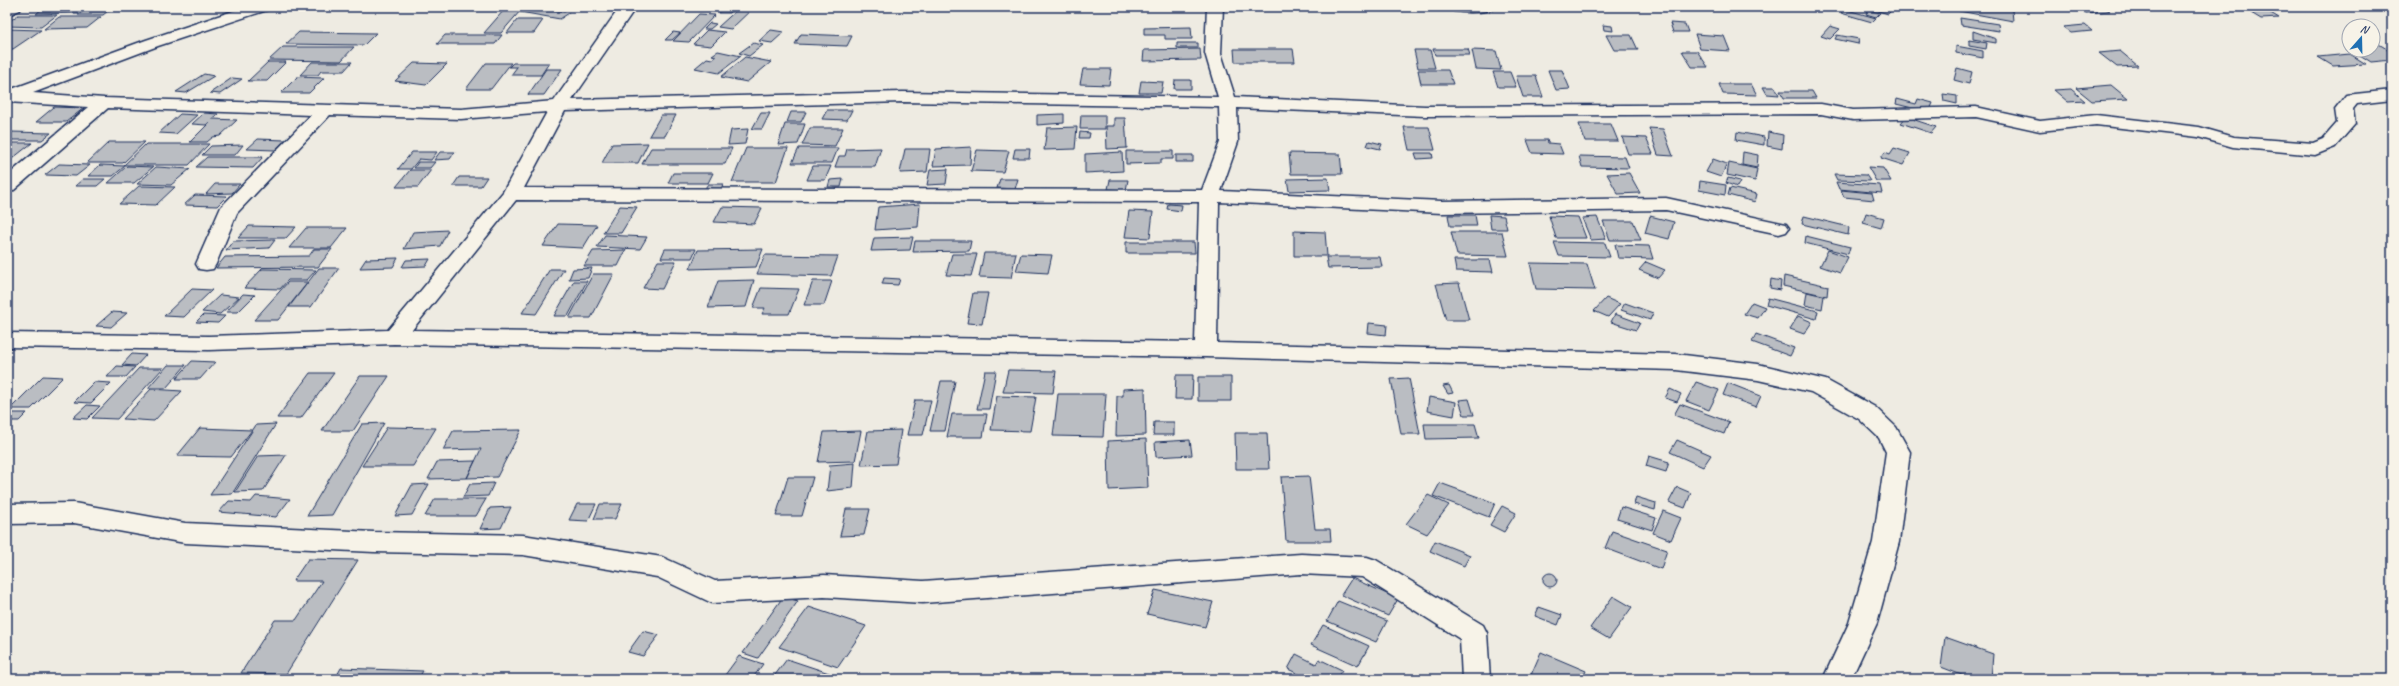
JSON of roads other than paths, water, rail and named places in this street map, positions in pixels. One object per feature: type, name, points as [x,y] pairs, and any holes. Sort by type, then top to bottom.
[{"type":"street","points":[[7,11],[14,7]]},
{"type":"street","points":[[7,97],[152,44],[261,7]]},
{"type":"street","points":[[394,337],[511,194],[559,106],[628,7]]},
{"type":"street","points":[[1206,350],[1208,196],[1228,142],[1228,102],[1213,53],[1215,7]]},
{"type":"street","points":[[1454,7],[1487,7]]},
{"type":"street","points":[[7,97],[104,103],[462,114],[559,106],[903,97],[1228,102],[1425,111],[1822,109],[1853,115],[1976,112],[2040,126],[2096,120],[2133,122],[2173,130],[2199,132],[2233,142],[2315,149],[2329,143],[2346,124],[2344,109],[2352,99],[2392,95]]},
{"type":"street","points":[[7,186],[104,103]]},
{"type":"street","points":[[206,264],[228,210],[326,110]]},
{"type":"street","points":[[511,194],[1208,196],[1442,207],[1666,204],[1779,228]]},
{"type":"street","points":[[7,340],[209,343],[394,337],[1206,350],[1676,362],[1758,372],[1818,386],[1867,413],[1888,433],[1898,452],[1886,542],[1863,623],[1837,679]]},
{"type":"street","points":[[7,514],[74,513],[184,533],[374,542],[523,545],[662,567],[712,592],[824,586],[923,592],[1301,564],[1367,567],[1473,633],[1476,679]]}]
